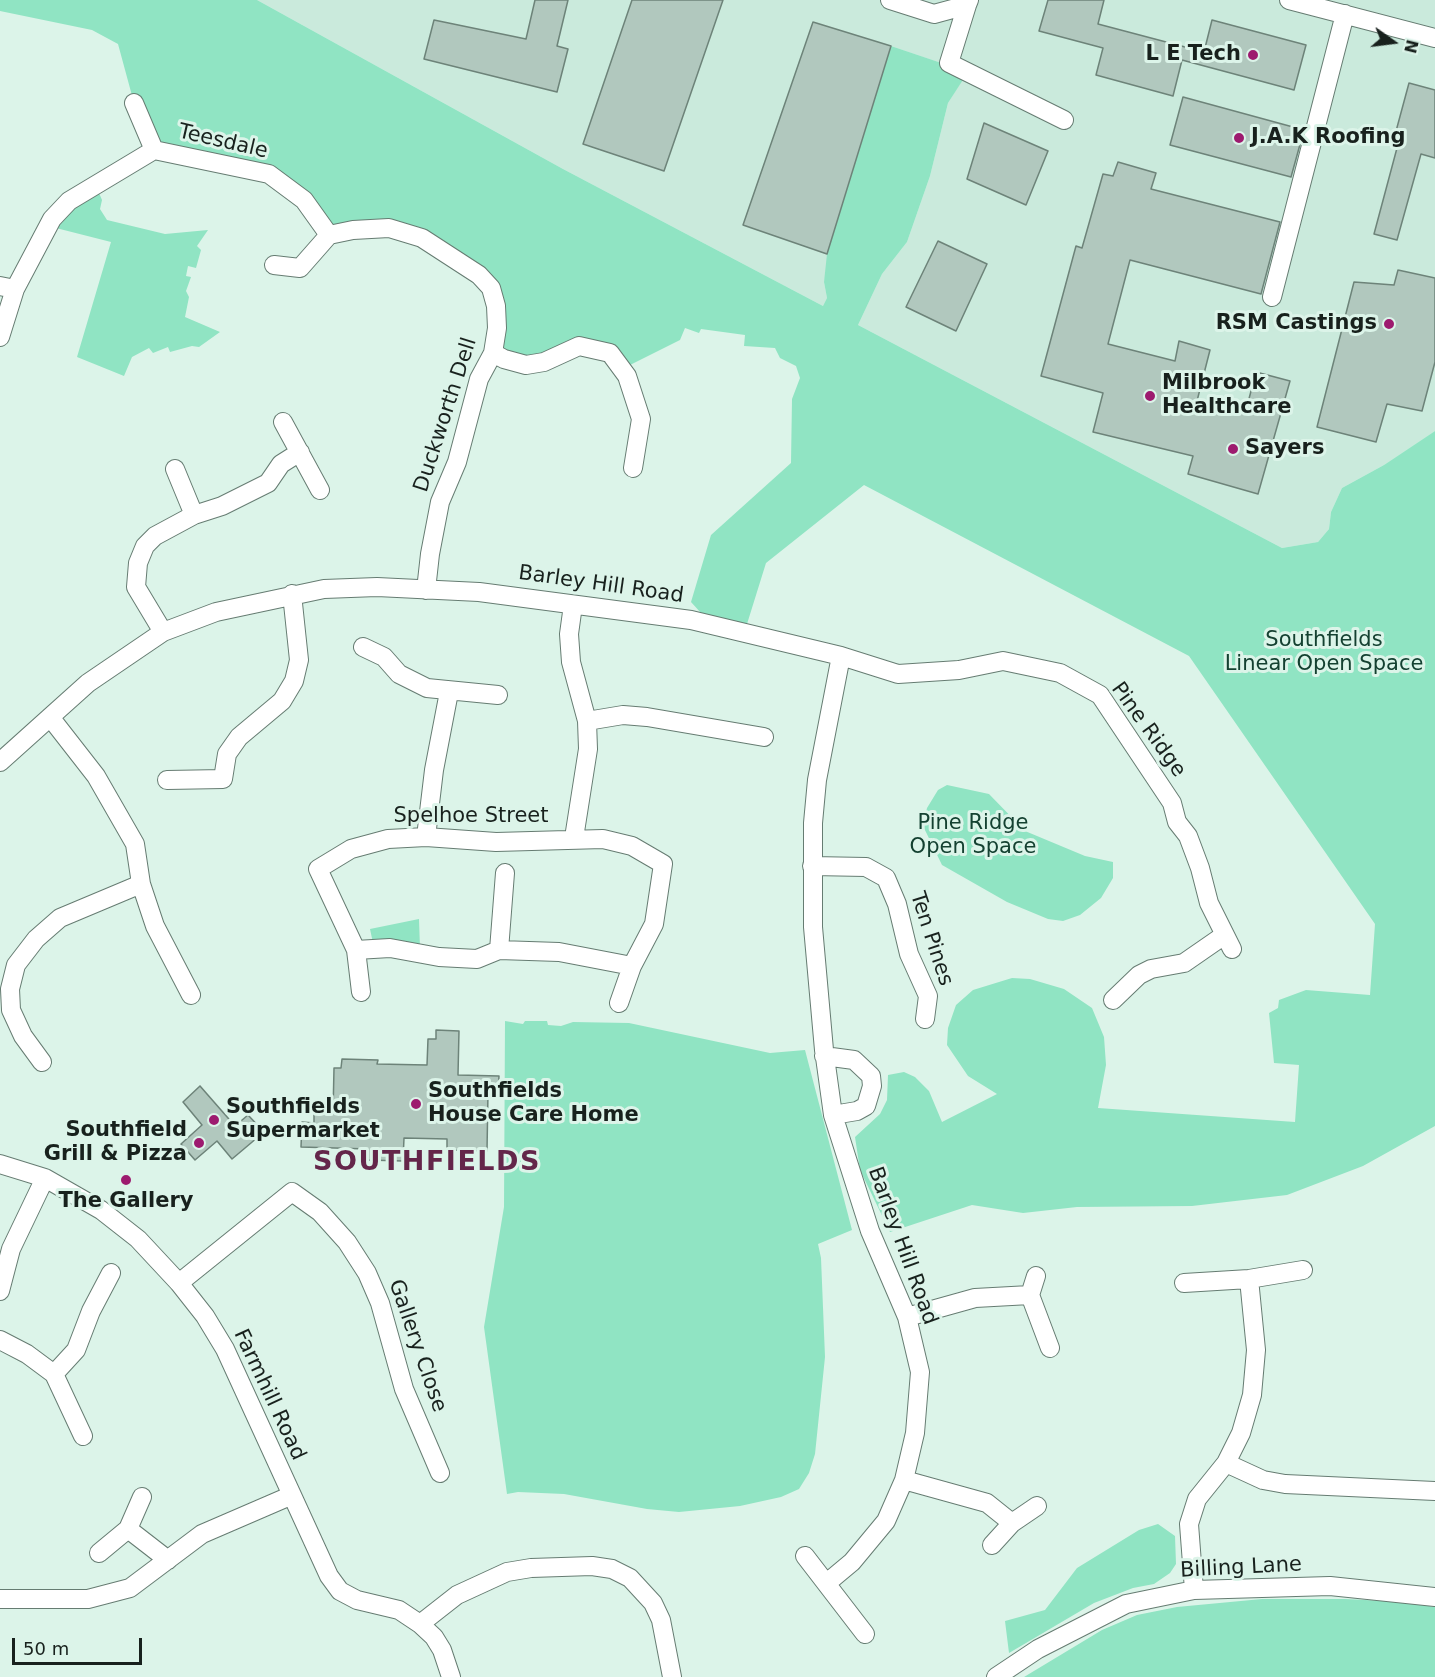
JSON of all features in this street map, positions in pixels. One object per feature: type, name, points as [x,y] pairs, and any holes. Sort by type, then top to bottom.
[{"type":"street","points":[[890,0],[934,14],[968,3]]},
{"type":"street","points":[[1289,0],[1435,38]]},
{"type":"street","points":[[968,3],[949,63],[1064,120]]},
{"type":"street","points":[[1272,297],[1345,14]]},
{"type":"street","name":"Teesdale","points":[[134,104],[154,150]]},
{"type":"street","name":"Teesdale","points":[[0,337],[8,288],[52,219],[69,201],[154,150],[269,174],[304,200],[329,235]]},
{"type":"street","name":"Duckworth Dell","points":[[329,235],[353,230],[389,228],[422,238],[479,275],[491,288],[496,306],[497,328],[493,353],[478,380],[457,462],[440,502],[426,590]]},
{"type":"street","points":[[274,265],[300,268],[329,235]]},
{"type":"street","points":[[493,353],[504,359],[526,364],[544,362],[579,346],[610,353],[627,376],[641,419],[633,468]]},
{"type":"street","points":[[283,422],[320,490]]},
{"type":"street","points":[[163,632],[136,587],[138,563],[145,546],[155,536],[194,515],[222,506],[268,483],[281,464],[300,452]]},
{"type":"street","points":[[175,469],[194,515]]},
{"type":"street","name":"Barley Hill Road","points":[[0,762],[88,683],[163,632],[216,612],[292,594],[335,589],[479,592],[691,620],[842,656],[816,780],[812,866],[813,927],[824,1056],[833,1115],[870,1232],[907,1317],[920,1372],[915,1433],[904,1480],[886,1521],[852,1562],[828,1582]]},
{"type":"street","points":[[167,780],[223,779],[228,754],[239,737],[282,701],[294,681],[299,660],[292,594]]},
{"type":"street","name":"Spelhoe Street","points":[[356,950],[318,869],[351,849],[370,842],[426,837],[496,842],[574,838],[588,749],[586,721],[571,662],[569,634],[573,605]]},
{"type":"street","points":[[363,647],[384,657],[399,674],[427,688],[449,692],[498,695]]},
{"type":"street","name":"Pine Ridge","points":[[842,656],[898,674],[959,670],[1003,661],[1060,673],[1100,695],[1173,803],[1178,822],[1188,836],[1209,903],[1227,943],[1184,963],[1151,969],[1139,975],[1113,1000]]},
{"type":"street","points":[[426,837],[433,780],[449,692]]},
{"type":"street","points":[[586,721],[622,715],[647,717],[764,737]]},
{"type":"street","points":[[50,717],[75,746],[118,812],[135,844],[141,884],[155,926],[191,994]]},
{"type":"street","points":[[574,838],[603,839],[632,846],[663,864],[654,924],[632,966],[619,1004]]},
{"type":"street","name":"Ten Pines","points":[[812,866],[866,867],[886,878],[897,904],[909,954],[928,996],[925,1019]]},
{"type":"street","points":[[499,950],[505,873]]},
{"type":"street","points":[[42,1062],[23,1036],[10,1010],[10,989],[16,965],[36,939],[60,918],[141,884]]},
{"type":"street","points":[[361,992],[356,950],[390,948],[439,957],[477,958],[499,950],[559,952],[632,966]]},
{"type":"street","points":[[824,1056],[854,1060],[871,1076],[872,1086],[866,1106],[857,1111],[833,1115]]},
{"type":"street","name":"Farmhill Road","points":[[0,1164],[45,1178],[101,1210],[138,1239],[179,1283],[205,1316],[225,1349],[320,1562],[340,1590],[357,1600],[399,1610],[434,1636],[442,1650],[451,1677]]},
{"type":"street","points":[[0,1291],[11,1249],[45,1178]]},
{"type":"street","name":"Gallery Close","points":[[179,1283],[292,1192],[320,1212],[347,1242],[367,1273],[380,1303],[404,1389],[440,1473]]},
{"type":"street","points":[[1184,1283],[1249,1280],[1303,1270]]},
{"type":"street","points":[[54,1374],[76,1350],[91,1311],[111,1273]]},
{"type":"street","points":[[1036,1276],[1030,1295],[1050,1348]]},
{"type":"street","points":[[1194,1590],[1189,1524],[1197,1498],[1226,1463],[1241,1433],[1252,1395],[1256,1350],[1249,1280]]},
{"type":"street","points":[[907,1317],[975,1298],[1030,1295]]},
{"type":"street","points":[[0,1340],[27,1354],[54,1374],[83,1436]]},
{"type":"street","points":[[1226,1463],[1263,1479],[1285,1484],[1435,1491]]},
{"type":"street","points":[[904,1480],[987,1503],[1012,1523]]},
{"type":"street","points":[[0,1599],[88,1599],[130,1588],[202,1534],[290,1496]]},
{"type":"street","points":[[99,1553],[128,1529],[142,1497]]},
{"type":"street","points":[[992,1545],[1012,1523],[1037,1506]]},
{"type":"street","points":[[128,1529],[168,1560]]},
{"type":"street","points":[[805,1556],[828,1582],[865,1634]]},
{"type":"street","points":[[420,1624],[457,1595],[507,1572],[531,1568],[592,1566],[612,1569],[630,1578],[653,1604],[661,1620],[672,1677]]},
{"type":"street","name":"Billing Lane","points":[[996,1677],[1038,1649],[1126,1604],[1194,1590],[1330,1586],[1435,1597]]},
{"type":"shaded area","points":[[257,0],[1435,0],[1435,431],[1384,465],[1342,488],[1331,512],[1329,529],[1318,542],[1282,548],[858,325],[882,274],[907,242],[930,176],[948,103],[967,72],[891,46],[824,282],[827,298],[823,306],[563,169]]},
{"type":"green space","name":"Southfields Linear Open Space","points":[[0,0],[257,0],[563,169],[823,306],[827,298],[824,282],[827,254],[891,46],[968,72],[948,103],[930,176],[907,242],[882,274],[858,325],[1282,548],[1318,542],[1329,529],[1331,512],[1342,488],[1384,465],[1435,431],[1435,1126],[1363,1166],[1287,1195],[1192,1206],[1077,1207],[1023,1213],[972,1205],[890,1232],[860,1170],[855,1137],[880,1114],[887,1100],[888,1075],[904,1072],[915,1077],[929,1091],[942,1122],[997,1094],[968,1076],[947,1045],[948,1028],[956,1005],[973,990],[1012,978],[1030,979],[1064,989],[1092,1008],[1104,1037],[1106,1065],[1098,1108],[1295,1122],[1299,1065],[1274,1063],[1269,1013],[1278,1008],[1279,1000],[1306,990],[1370,995],[1375,924],[1189,656],[864,485],[766,563],[747,624],[701,613],[691,602],[711,535],[791,463],[792,399],[800,378],[796,366],[780,358],[775,348],[744,346],[745,335],[701,329],[699,333],[685,328],[680,340],[630,365],[610,353],[563,352],[504,359],[491,288],[422,238],[329,235],[269,174],[154,150],[134,103],[118,44],[92,30],[0,11]]},
{"type":"green space","points":[[99,193],[102,200],[100,209],[107,220],[165,234],[208,230],[197,246],[201,250],[196,268],[188,266],[186,276],[191,277],[186,291],[189,297],[185,317],[220,332],[199,347],[192,346],[170,352],[168,347],[153,353],[149,348],[132,357],[124,376],[77,357],[111,242],[56,228],[73,208]]},
{"type":"green space","name":"Pine Ridge Open Space","points":[[947,785],[989,794],[1025,831],[1085,856],[1113,862],[1113,878],[1101,898],[1080,915],[1063,921],[1048,919],[1007,902],[942,865],[923,826],[927,808],[938,790]]},
{"type":"green space","points":[[419,919],[420,948],[373,943],[370,929]]},
{"type":"green space","points":[[505,1021],[523,1024],[525,1021],[547,1021],[548,1025],[561,1026],[573,1022],[629,1023],[770,1053],[805,1050],[852,1230],[818,1244],[821,1258],[825,1357],[815,1454],[809,1473],[799,1489],[781,1497],[740,1506],[679,1512],[647,1509],[564,1494],[518,1492],[507,1494],[484,1327],[504,1207]]},
{"type":"green space","points":[[1158,1524],[1175,1536],[1176,1564],[1170,1573],[1154,1584],[1133,1588],[1094,1603],[1009,1653],[1005,1621],[1045,1610],[1077,1568],[1139,1530]]},
{"type":"green space","points":[[1262,1599],[1345,1599],[1406,1602],[1435,1607],[1435,1677],[1024,1677],[1102,1630],[1137,1615],[1177,1607]]},
{"type":"building","points":[[535,0],[568,0],[557,46],[568,49],[557,92],[424,59],[434,20],[526,39]]},
{"type":"building","points":[[632,0],[723,0],[664,171],[583,144]]},
{"type":"building","points":[[1048,0],[1104,0],[1098,24],[1204,52],[1212,20],[1306,45],[1294,90],[1182,60],[1173,96],[1096,75],[1103,48],[1039,31]]},
{"type":"building","points":[[813,22],[891,46],[827,254],[743,225]]},
{"type":"building","points":[[1409,83],[1435,90],[1435,158],[1421,154],[1397,240],[1374,234],[1397,148],[1392,146]]},
{"type":"building","name":"J.A.K Roofing","points":[[1183,97],[1304,130],[1291,177],[1170,145]]},
{"type":"building","points":[[984,123],[1048,151],[1026,205],[967,179]]},
{"type":"building","points":[[1118,162],[1156,173],[1151,189],[1280,222],[1261,294],[1130,260],[1108,344],[1175,361],[1179,341],[1210,350],[1197,401],[1245,414],[1256,372],[1290,381],[1258,494],[1188,474],[1193,456],[1093,432],[1103,393],[1041,376],[1076,246],[1082,248],[1103,174],[1113,176]]},
{"type":"building","points":[[938,241],[987,264],[956,331],[906,307]]},
{"type":"building","name":"RSM Castings","points":[[1398,270],[1435,278],[1435,362],[1422,411],[1387,404],[1376,442],[1317,427],[1354,282],[1394,285]]},
{"type":"building","name":"Southfields House Care Home","points":[[436,1030],[459,1031],[458,1075],[499,1076],[498,1092],[488,1092],[487,1151],[447,1150],[447,1139],[404,1138],[403,1161],[368,1160],[368,1149],[301,1147],[302,1122],[314,1123],[314,1114],[333,1114],[334,1068],[341,1068],[342,1059],[378,1060],[377,1064],[427,1065],[428,1039],[436,1039]]},
{"type":"building","name":"Southfields Supermarket","points":[[200,1086],[235,1126],[248,1115],[264,1132],[232,1159],[217,1141],[195,1160],[181,1144],[202,1125],[183,1102]]},
{"type":"place","name":"L E Tech","points":[[1253,55]]},
{"type":"place","name":"J.A.K Roofing","points":[[1239,138]]},
{"type":"place","name":"RSM Castings","points":[[1389,324]]},
{"type":"place","name":"Milbrook Healthcare","points":[[1150,396]]},
{"type":"place","name":"Sayers","points":[[1233,449]]},
{"type":"place","name":"Southfields House Care Home","points":[[416,1104]]},
{"type":"place","name":"Southfields Supermarket","points":[[214,1120]]},
{"type":"place","name":"Southfield Grill & Pizza","points":[[199,1143]]},
{"type":"place","name":"The Gallery","points":[[126,1180]]},
{"type":"district","name":"SOUTHFIELDS","points":[[427,1163]]}]
